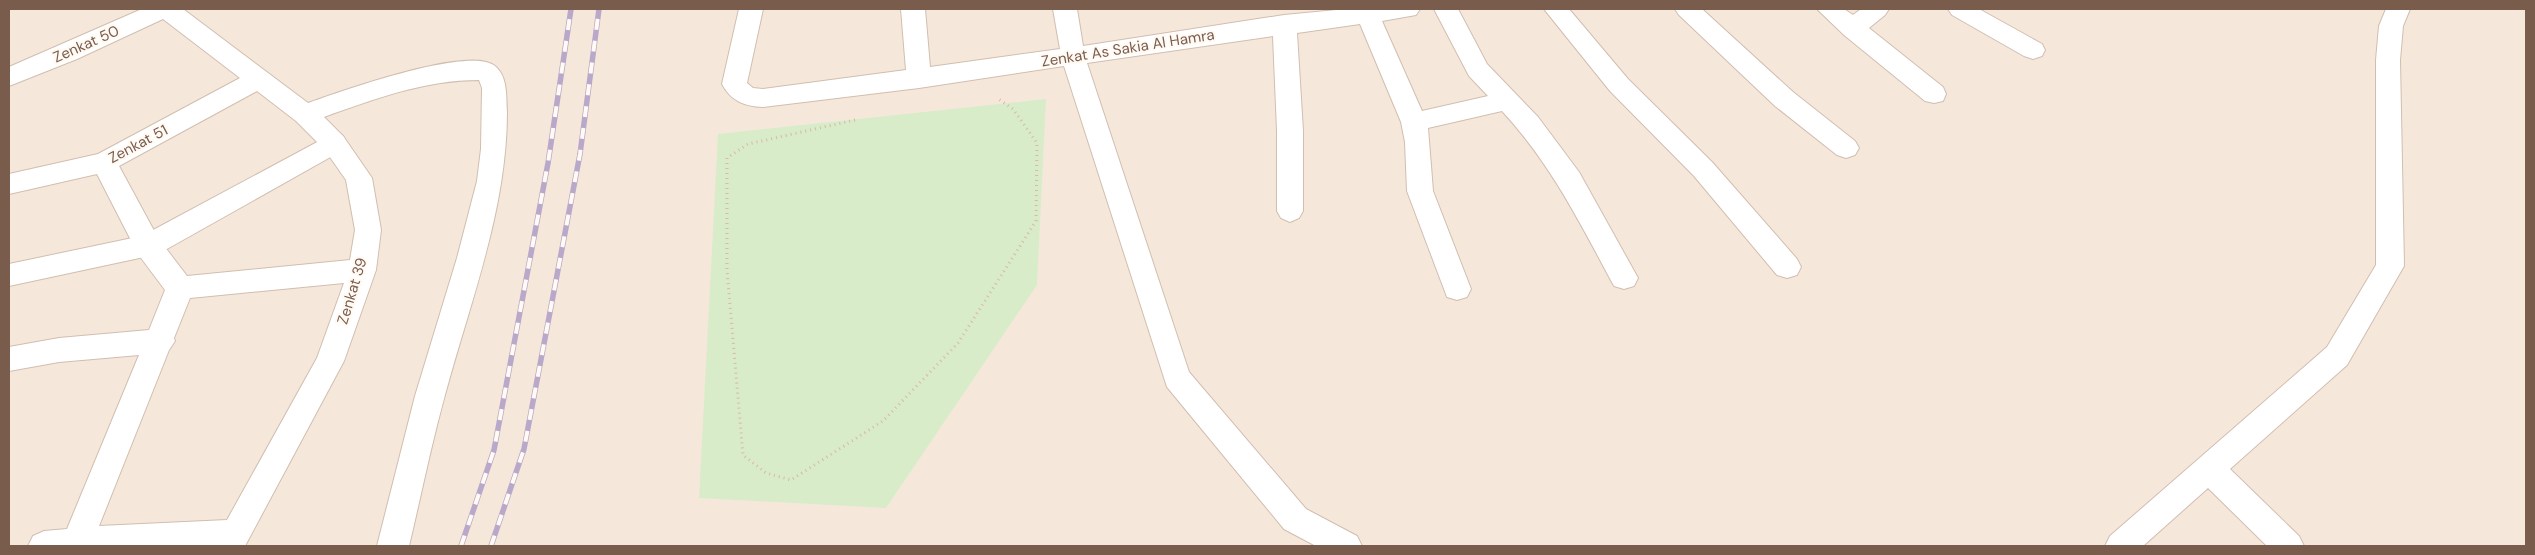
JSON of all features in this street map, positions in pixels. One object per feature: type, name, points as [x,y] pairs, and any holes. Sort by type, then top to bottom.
[{"type":"street","name":"Zenkat 50","points":[[9,77],[68,54],[163,9]]},
{"type":"street","name":"Zenkat 39","points":[[167,9],[305,114],[334,143],[359,178],[368,230],[362,270],[330,361],[232,540]]},
{"type":"street","name":"Zenkat As Sakia Al Hamra","points":[[752,9],[734,84],[739,92],[747,97],[763,98],[919,79],[1073,57],[1366,11],[1408,9]]},
{"type":"street","points":[[912,9],[919,79]]},
{"type":"street","points":[[1065,9],[1073,57],[1177,378],[1295,518],[1346,546]]},
{"type":"street","points":[[1446,9],[1478,70],[1529,124],[1570,179],[1624,278]]},
{"type":"street","points":[[1556,9],[1619,85],[1703,169],[1787,266]]},
{"type":"street","points":[[1687,9],[1784,100],[1846,148]]},
{"type":"street","points":[[1828,9],[1934,94]]},
{"type":"street","points":[[1852,29],[1877,9]]},
{"type":"street","points":[[1960,9],[2033,50]]},
{"type":"street","points":[[2121,546],[2337,356],[2390,266],[2388,60],[2391,26],[2398,9]]},
{"type":"street","points":[[1366,11],[1414,122],[1418,142],[1420,191],[1456,289]]},
{"type":"street","points":[[1284,24],[1290,131],[1290,211]]},
{"type":"street","points":[[305,114],[382,88],[470,70],[486,71],[491,78],[494,88],[494,149],[490,181],[471,258],[430,396],[393,546]]},
{"type":"street","name":"Zenkat 51","points":[[9,184],[104,162],[258,79]]},
{"type":"street","points":[[1414,122],[1507,100]]},
{"type":"street","points":[[9,275],[148,246],[334,143]]},
{"type":"street","points":[[104,162],[148,246],[180,288]]},
{"type":"street","points":[[180,288],[362,270]]},
{"type":"street","points":[[77,544],[161,340],[180,288]]},
{"type":"street","points":[[9,359],[59,350],[161,340]]},
{"type":"street","points":[[2209,469],[2288,546]]},
{"type":"street","points":[[44,546],[232,540]]},
{"type":"path","points":[[857,119],[748,144],[727,158],[725,196],[731,321],[743,456],[766,473],[791,480],[883,421],[958,344],[1036,221],[1037,143],[1013,109],[995,97]]},
{"type":"shaded area","points":[[9,9],[2526,9],[2526,546],[9,546]]},
{"type":"green space","points":[[1046,99],[1037,285],[886,508],[699,498],[718,134]]},
{"type":"railway","points":[[461,546],[494,450],[548,163],[571,9]]},
{"type":"railway","points":[[491,546],[524,449],[580,154],[599,9]]}]
